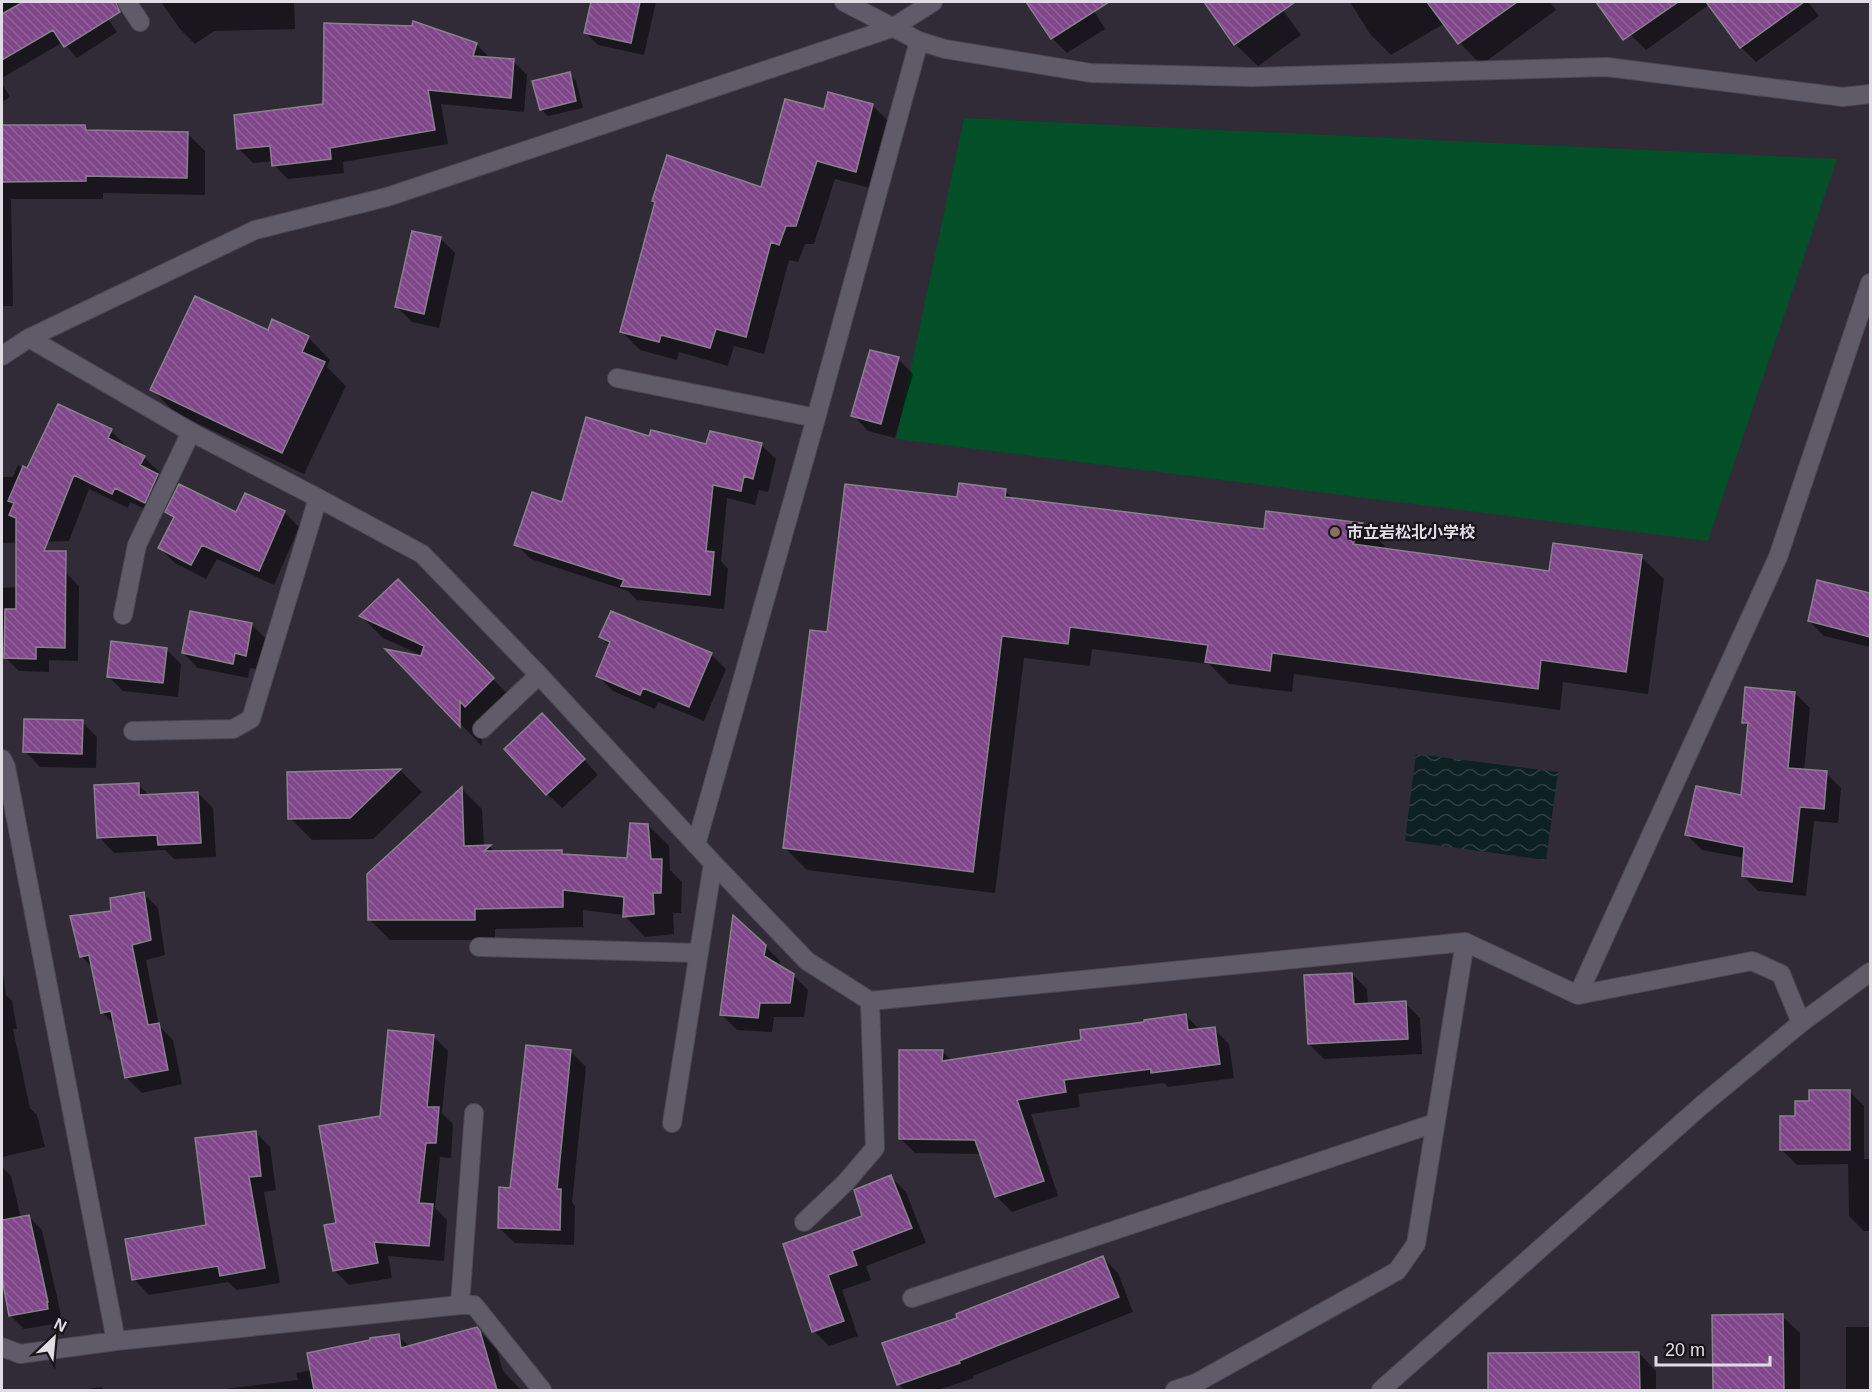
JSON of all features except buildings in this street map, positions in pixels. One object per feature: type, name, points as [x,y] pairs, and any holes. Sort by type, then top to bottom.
[{"type":"street","points":[[127,2],[140,22]]},
{"type":"street","points":[[844,2],[919,41],[945,50],[1091,73],[1252,77],[1607,67],[1843,97],[1870,94]]},
{"type":"street","points":[[2,356],[29,338],[255,230],[387,196],[892,28],[933,2]]},
{"type":"street","points":[[696,845],[919,41]]},
{"type":"street","points":[[1578,995],[1778,557],[1870,283]]},
{"type":"street","points":[[29,338],[191,432],[422,554],[807,961],[870,1001],[1465,942],[1578,995],[1752,961],[1781,974],[1801,1023]]},
{"type":"street","points":[[617,378],[816,418]]},
{"type":"street","points":[[123,615],[137,544],[191,432]]},
{"type":"street","points":[[133,731],[233,729],[251,719],[318,498]]},
{"type":"street","points":[[482,729],[538,675]]},
{"type":"street","points":[[2,759],[6,767],[116,1341]]},
{"type":"street","points":[[672,1124],[713,863]]},
{"type":"street","points":[[1175,1390],[1198,1387],[1397,1271],[1416,1244],[1465,942]]},
{"type":"street","points":[[479,947],[699,953]]},
{"type":"street","points":[[1381,1390],[1702,1105],[1801,1023],[1870,972]]},
{"type":"street","points":[[804,1222],[846,1182],[875,1148],[870,1001]]},
{"type":"street","points":[[460,1305],[474,1113]]},
{"type":"street","points":[[912,1298],[1436,1123]]},
{"type":"street","points":[[2,1347],[20,1354],[116,1341],[474,1305],[542,1390]]},
{"type":"green space","points":[[964,118],[1837,159],[1708,541],[896,439]]},
{"type":"water","points":[[1416,754],[1558,772],[1546,860],[1405,841]]},
{"type":"place","name":"市立岩松北小学校","points":[[1335,532]]}]
